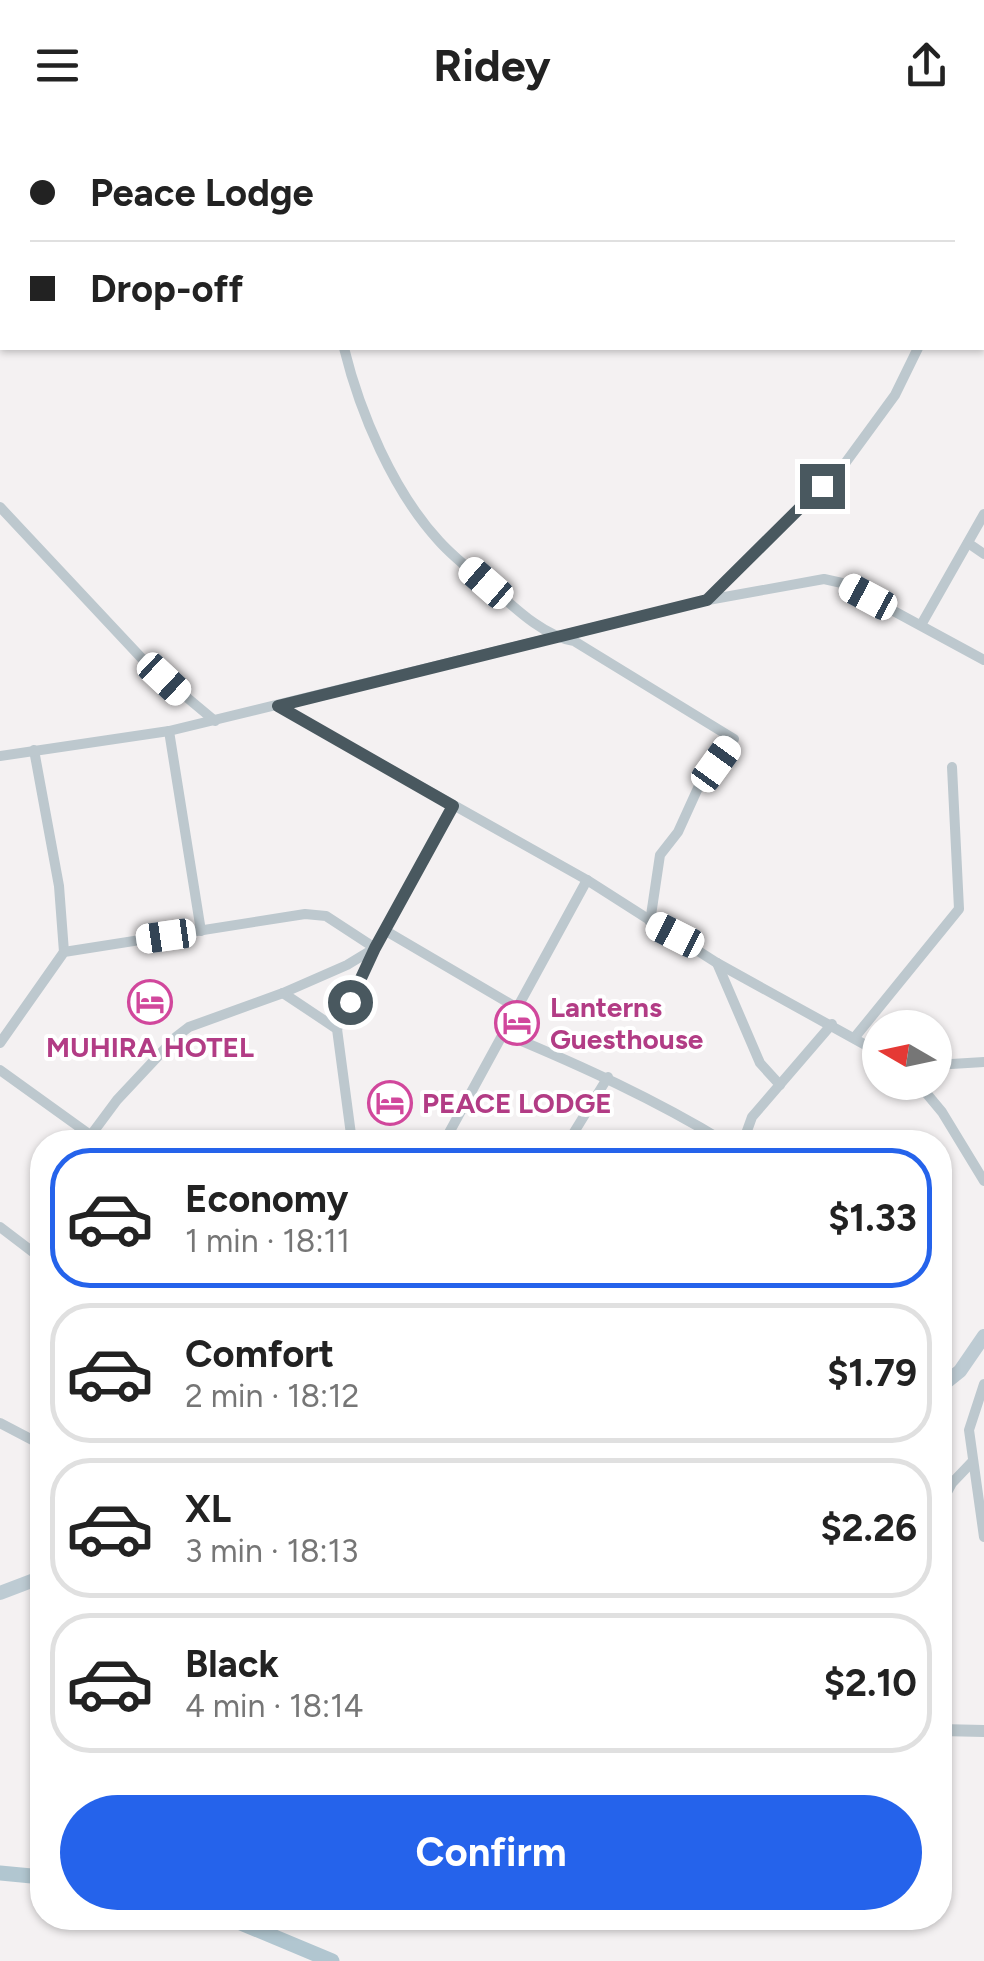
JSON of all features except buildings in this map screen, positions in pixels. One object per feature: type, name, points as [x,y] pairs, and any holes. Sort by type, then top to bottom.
[{"type":"main road","points":[[952,1378],[983,1342]]},
{"type":"main road","points":[[0,1592],[30,1582]]},
{"type":"main road","points":[[0,1874],[30,1876]]},
{"type":"main road","points":[[258,1930],[332,1961]]},
{"type":"street","points":[[345,350],[368,426],[412,506],[439,542],[510,604],[558,639],[574,640],[734,739],[698,788],[678,832],[660,855],[650,922]]},
{"type":"street","points":[[707,600],[846,462],[895,394],[917,350]]},
{"type":"street","points":[[0,507],[148,665],[215,721]]},
{"type":"street","points":[[921,625],[984,514]]},
{"type":"street","points":[[968,542],[984,554]]},
{"type":"street","points":[[0,756],[169,732],[707,600],[824,579],[842,582],[984,660]]},
{"type":"street","points":[[278,706],[586,880],[717,963],[862,1041]]},
{"type":"street","points":[[169,732],[201,931]]},
{"type":"street","points":[[0,1042],[64,952],[59,886],[34,750]]},
{"type":"street","points":[[855,1037],[958,909],[952,767]]},
{"type":"street","points":[[350,1130],[337,1028],[375,948],[453,806]]},
{"type":"street","points":[[451,1130],[586,880]]},
{"type":"street","points":[[64,952],[306,914],[326,916],[375,948]]},
{"type":"street","points":[[386,930],[518,1009]]},
{"type":"street","points":[[101,1130],[118,1100],[189,1028],[284,993],[375,948]]},
{"type":"street","points":[[717,963],[760,1063],[780,1085]]},
{"type":"street","points":[[284,993],[337,1028]]},
{"type":"street","points":[[747,1130],[752,1117],[832,1024]]},
{"type":"street","points":[[505,1034],[608,1077],[705,1130]]},
{"type":"street","points":[[952,1064],[984,1062]]},
{"type":"street","points":[[0,1088],[5,1074],[83,1130]]},
{"type":"street","points":[[575,1130],[608,1077]]},
{"type":"street","points":[[932,1100],[984,1182]]},
{"type":"street","points":[[0,1227],[30,1251]]},
{"type":"street","points":[[984,1384],[969,1430],[984,1537]]},
{"type":"street","points":[[0,1422],[30,1438]]},
{"type":"street","points":[[952,1483],[974,1461]]},
{"type":"street","points":[[952,1730],[984,1730]]},
{"type":"place","name":"MUHIRA HOTEL","points":[[150,1002]]},
{"type":"place","name":"Lanterns Guesthouse","points":[[517,1023]]},
{"type":"place","name":"PEACE LODGE","points":[[390,1103]]},
{"type":"route","points":[[350,1002],[453,806],[278,706],[707,600],[822,486]]}]
